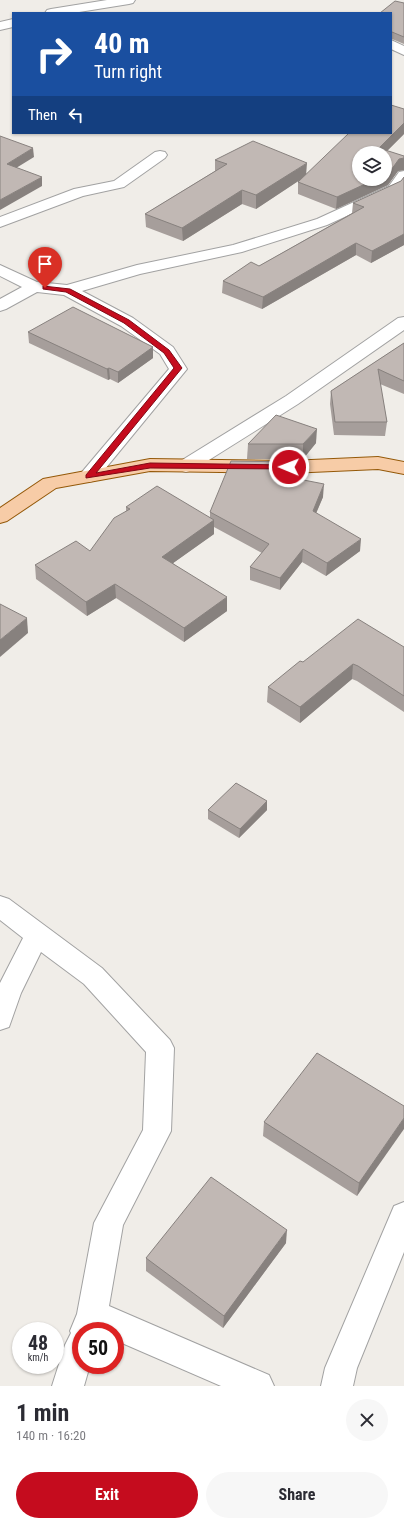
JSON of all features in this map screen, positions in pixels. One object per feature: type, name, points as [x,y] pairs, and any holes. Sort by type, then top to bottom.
[{"type":"main road","points":[[1,518],[50,483],[150,465],[289,467],[378,463],[404,468]]},
{"type":"street","points":[[56,12],[113,1],[129,0]]},
{"type":"street","points":[[0,26],[12,23]]},
{"type":"street","points":[[392,45],[404,51]]},
{"type":"street","points":[[0,222],[79,192],[119,184],[142,169],[160,154]]},
{"type":"street","points":[[68,290],[137,270],[236,249],[322,222],[394,189],[403,178]]},
{"type":"street","points":[[0,270],[34,286],[68,290],[127,322],[167,352],[178,368],[89,476]]},
{"type":"street","points":[[0,306],[34,286]]},
{"type":"street","points":[[186,466],[292,400],[404,322]]},
{"type":"street","points":[[0,906],[93,976],[160,1048],[157,1131],[109,1223],[89,1322]]},
{"type":"street","points":[[0,1019],[4,991],[37,935]]},
{"type":"street","points":[[337,1386],[342,1368],[404,1216]]},
{"type":"street","points":[[124,1335],[258,1386]]},
{"type":"street","points":[[68,1386],[72,1373]]},
{"type":"building","points":[[395,1],[404,3],[404,37],[392,32],[392,12],[381,12]]},
{"type":"building","points":[[392,105],[404,109],[404,123],[381,146],[352,146],[352,186],[361,186],[337,197],[298,182],[348,134],[392,134]]},
{"type":"building","points":[[0,136],[33,148],[7,164],[42,177],[0,200]]},
{"type":"building","points":[[253,141],[307,163],[256,195],[242,190],[182,228],[145,214],[227,164],[215,160]]},
{"type":"building","points":[[392,152],[404,156],[404,158],[399,159],[392,169]]},
{"type":"building","points":[[404,177],[404,234],[372,251],[356,243],[263,297],[223,281],[251,262],[259,266],[364,207],[353,203],[401,181]]},
{"type":"building","points":[[73,307],[153,347],[118,372],[109,368],[107,369],[28,332]]},
{"type":"building","points":[[404,343],[404,381],[378,369],[387,422],[335,422],[331,391]]},
{"type":"building","points":[[276,415],[317,429],[303,444],[248,444]]},
{"type":"building","points":[[231,461],[290,462],[278,475],[324,484],[313,511],[361,539],[327,563],[303,549],[280,578],[250,567],[269,544],[210,512]]},
{"type":"building","points":[[157,486],[214,520],[162,557],[227,597],[184,628],[115,584],[86,602],[35,565],[76,541],[90,551],[114,518],[130,509],[126,507]]},
{"type":"building","points":[[0,604],[27,618],[0,640]]},
{"type":"building","points":[[358,619],[404,647],[404,696],[353,664],[300,707],[268,687],[300,661],[303,662]]},
{"type":"building","points":[[236,783],[267,801],[240,829],[208,810]]},
{"type":"building","points":[[317,1053],[404,1106],[404,1118],[359,1183],[264,1122]]},
{"type":"building","points":[[211,1177],[287,1230],[224,1316],[146,1258]]},
{"type":"route","points":[[45,288],[68,290],[127,322],[167,352],[178,368],[89,476],[150,465],[289,467]]}]
